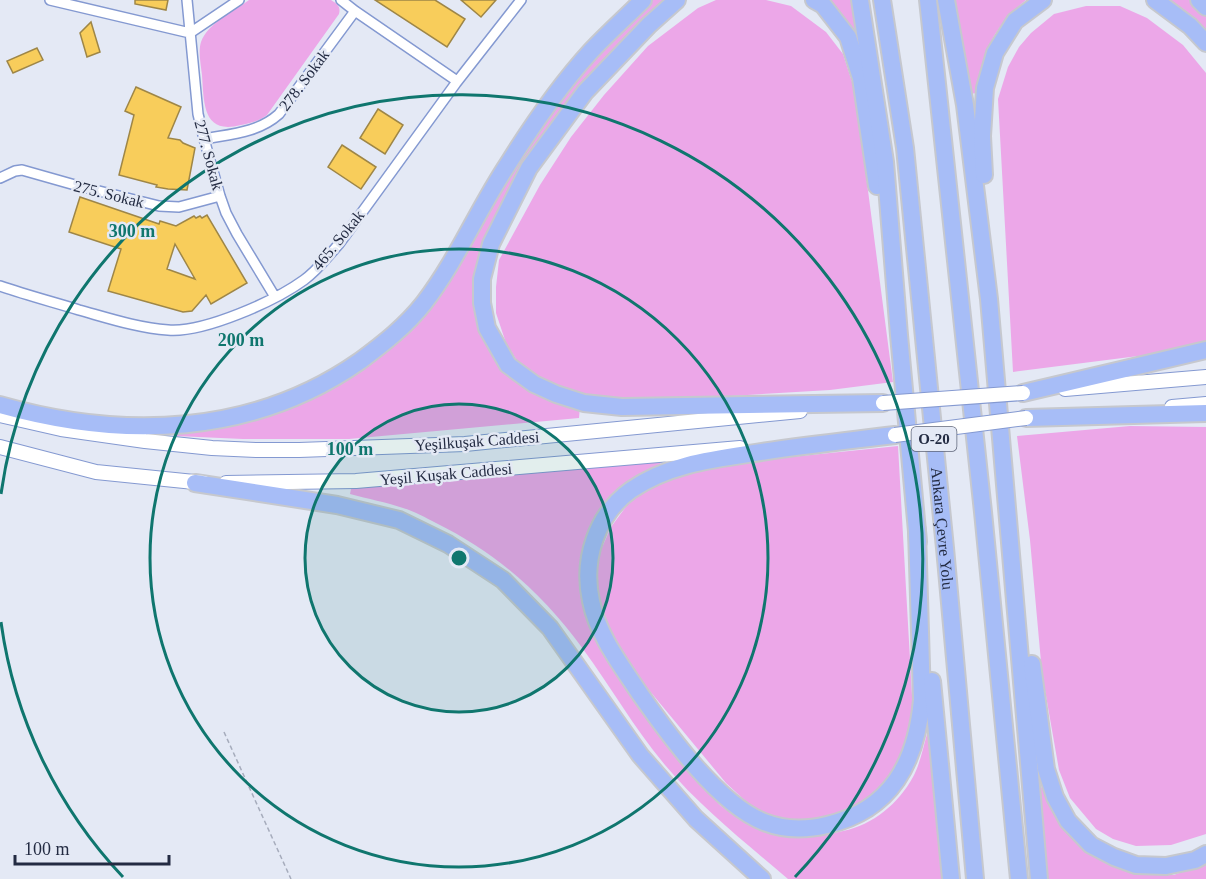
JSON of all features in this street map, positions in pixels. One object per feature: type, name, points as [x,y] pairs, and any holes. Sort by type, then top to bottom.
[{"type":"highway","points":[[0,405],[78,423],[171,426],[253,413],[298,395],[342,373],[385,343],[423,304],[459,251],[506,165],[543,111],[591,52],[643,0]]},
{"type":"highway","points":[[677,0],[649,25],[585,92],[529,168],[490,244],[482,279],[482,303],[487,328],[508,365],[534,384],[584,403],[622,407],[883,403]]},
{"type":"highway","points":[[814,0],[824,5],[848,37],[861,78],[899,335]]},
{"type":"highway","points":[[860,0],[885,162],[899,335],[951,879]]},
{"type":"highway","name":"Ankara Çevre Yolu","points":[[882,0],[905,148],[975,879]]},
{"type":"highway","name":"O-20","points":[[928,0],[1019,879]]},
{"type":"highway","points":[[946,0],[965,105],[989,299],[1039,879]]},
{"type":"highway","points":[[989,299],[982,136],[985,88],[995,53],[1015,21],[1042,0]]},
{"type":"highway","points":[[1155,0],[1190,26],[1206,44]]},
{"type":"highway","points":[[1199,0],[1206,7]]},
{"type":"highway","points":[[1023,393],[1206,350]]},
{"type":"highway","points":[[1026,418],[1206,413]]},
{"type":"highway","points":[[895,435],[781,448],[711,460],[663,472],[632,489],[611,509],[596,535],[591,549],[589,567],[591,602],[599,627],[627,675],[676,743],[719,791],[762,822],[786,828],[825,826],[854,816],[881,798],[902,773],[916,740],[922,700],[917,530]]},
{"type":"highway","points":[[1004,460],[1046,769],[1055,797],[1068,821],[1091,845],[1114,857],[1136,865],[1166,866],[1195,860],[1206,854]]},
{"type":"highway","points":[[195,483],[337,505],[399,519],[448,544],[503,580],[550,628],[640,755],[696,819],[762,879]]},
{"type":"main road","name":"Yeşilkuşak Caddesi","points":[[0,415],[62,429],[156,442],[213,448],[299,450],[465,444],[883,403],[1206,377]]},
{"type":"main road","name":"Yeşil Kuşak Caddesi","points":[[0,447],[96,472],[195,483],[356,481],[895,435],[1026,418],[1206,404]]},
{"type":"street","points":[[50,0],[190,33],[239,0]]},
{"type":"street","name":"277. Sokak","points":[[187,0],[198,114],[220,196],[237,234],[275,297]]},
{"type":"street","points":[[341,0],[458,81]]},
{"type":"street","name":"465. Sokak","points":[[0,286],[129,324],[169,330],[202,327],[236,315],[275,297],[307,278],[339,244],[458,81],[521,0]]},
{"type":"street","name":"278. Sokak","points":[[204,139],[254,129],[272,120],[279,114],[355,11]]},
{"type":"street","name":"275. Sokak","points":[[0,178],[22,170],[159,206],[179,207],[220,196]]},
{"type":"path","points":[[224,732],[291,879]]},
{"type":"shaded area","points":[[249,0],[331,0],[338,6],[339,14],[267,115],[245,124],[228,127],[212,121],[205,106],[200,58],[201,42],[209,29]]},
{"type":"shaded area","points":[[646,0],[667,0],[640,21],[582,85],[476,279],[505,369],[580,406],[579,418],[349,439],[243,439],[176,436],[177,427],[266,415],[398,339],[552,102]]},
{"type":"shaded area","points":[[716,0],[766,0],[791,6],[826,32],[843,54],[855,91],[893,382],[830,390],[615,403],[548,386],[521,367],[506,343],[496,313],[499,260],[540,185],[571,137],[604,95],[648,46],[698,8]]},
{"type":"shaded area","points":[[827,0],[857,0],[865,39],[855,40],[845,18]]},
{"type":"shaded area","points":[[950,0],[1026,0],[996,32],[984,61],[979,93],[967,94]]},
{"type":"shaded area","points":[[1168,0],[1193,0],[1206,13],[1206,33]]},
{"type":"shaded area","points":[[1086,6],[1120,6],[1147,18],[1183,45],[1206,73],[1206,343],[1162,353],[1013,372],[998,99],[1008,67],[1019,47],[1031,33],[1054,14]]},
{"type":"shaded area","points":[[1130,426],[1206,427],[1206,834],[1171,845],[1136,846],[1113,839],[1096,829],[1070,798],[1059,770],[1042,673],[1030,540],[1017,436]]},
{"type":"shaded area","points":[[898,446],[913,713],[907,742],[896,770],[866,805],[810,822],[780,821],[752,807],[726,783],[634,672],[596,603],[594,574],[600,552],[611,527],[628,504],[652,486],[688,473],[753,461]]},
{"type":"shaded area","points":[[660,458],[661,467],[636,477],[608,501],[590,533],[583,560],[581,588],[587,616],[598,643],[623,684],[662,737],[716,801],[748,824],[779,835],[801,837],[832,833],[854,828],[875,818],[893,804],[907,787],[918,767],[927,734],[935,736],[946,879],[788,879],[724,824],[665,765],[568,629],[552,610],[517,577],[479,548],[420,515],[397,506],[350,494],[352,484]]},
{"type":"shaded area","points":[[1045,787],[1054,813],[1066,832],[1105,863],[1147,874],[1174,875],[1206,862],[1206,879],[1042,879],[1034,788]]},
{"type":"building","points":[[135,0],[168,0],[166,10],[135,4]]},
{"type":"building","points":[[375,0],[435,0],[465,19],[447,47]]},
{"type":"building","points":[[461,0],[496,0],[481,17]]},
{"type":"building","points":[[91,22],[100,52],[87,57],[80,33]]},
{"type":"building","points":[[37,48],[43,60],[13,73],[7,61]]},
{"type":"building","points":[[136,87],[181,107],[168,138],[180,140],[195,148],[187,190],[156,187],[157,185],[119,175],[134,115],[125,111]]},
{"type":"building","points":[[378,109],[403,125],[385,154],[360,138]]},
{"type":"building","points":[[342,145],[376,167],[361,189],[328,167]]},
{"type":"building","points":[[80,197],[159,224],[160,221],[176,226],[194,216],[202,218],[207,215],[247,283],[211,304],[206,295],[192,311],[183,312],[108,291],[121,249],[69,232]],"holes":[[[175,244],[195,279],[167,269]]]}]
